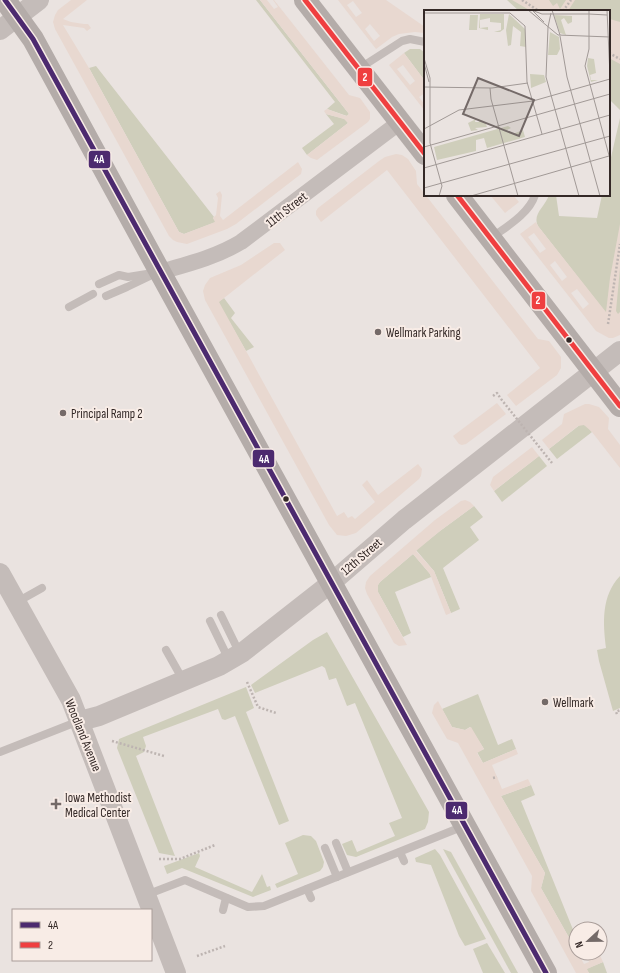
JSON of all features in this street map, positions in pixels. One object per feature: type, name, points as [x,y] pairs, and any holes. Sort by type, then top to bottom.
[{"type":"main road","points":[[305,0],[424,153]]},
{"type":"main road","points":[[11,8],[36,46],[546,973]]},
{"type":"main road","points":[[458,196],[620,406]]},
{"type":"street","points":[[0,30],[11,8],[39,0]]},
{"type":"street","name":"11th Street","points":[[160,272],[222,252],[246,239],[400,122]]},
{"type":"street","name":"12th Street","points":[[80,721],[99,716],[219,666],[234,657],[331,582],[404,520],[620,351]]},
{"type":"street","name":"Woodland Avenue","points":[[0,573],[71,700],[152,909]]},
{"type":"street","name":"Woodland Avenue","points":[[152,910],[176,973]]},
{"type":"lane","points":[[359,68],[402,41],[410,39],[424,42]]},
{"type":"lane","points":[[491,239],[524,213],[533,202],[535,196]]},
{"type":"lane","points":[[99,284],[119,275],[128,277],[160,272]]},
{"type":"lane","points":[[106,296],[127,288],[160,272]]},
{"type":"lane","points":[[69,307],[93,294]]},
{"type":"lane","points":[[16,603],[42,588]]},
{"type":"lane","points":[[221,615],[234,657]]},
{"type":"lane","points":[[210,621],[234,657]]},
{"type":"lane","points":[[166,650],[184,680]]},
{"type":"lane","points":[[0,752],[80,721]]},
{"type":"lane","points":[[146,894],[185,880],[248,907],[264,906],[465,825]]},
{"type":"lane","points":[[336,843],[348,872]]},
{"type":"lane","points":[[325,848],[337,877]]},
{"type":"lane","points":[[400,852],[404,862]]},
{"type":"lane","points":[[307,889],[311,898]]},
{"type":"lane","points":[[223,910],[226,898]]},
{"type":"path","points":[[522,0],[538,10]]},
{"type":"path","points":[[565,10],[571,0]]},
{"type":"path","points":[[610,53],[620,59]]},
{"type":"path","points":[[608,324],[620,244]]},
{"type":"path","points":[[493,396],[497,393],[552,463]]},
{"type":"path","points":[[247,682],[258,707],[276,713]]},
{"type":"path","points":[[617,714],[616,712],[620,710]]},
{"type":"path","points":[[112,741],[164,756]]},
{"type":"path","points":[[493,778],[497,777]]},
{"type":"path","points":[[159,859],[180,859],[215,845]]},
{"type":"path","points":[[197,956],[225,946]]},
{"type":"green space","points":[[256,0],[260,0],[349,114],[347,116],[327,109],[335,102]]},
{"type":"green space","points":[[507,0],[620,0],[620,110],[610,100],[610,10],[518,10]]},
{"type":"green space","points":[[410,49],[420,49],[424,52],[424,80],[404,53]]},
{"type":"green space","points":[[96,66],[214,217],[213,218],[216,222],[184,234],[179,232],[89,68]]},
{"type":"green space","points":[[326,114],[345,119],[348,123],[307,155],[302,148],[334,124]]},
{"type":"green space","points":[[620,118],[620,331],[538,226],[537,222],[538,214],[548,196],[556,196],[559,216],[597,218],[602,196],[610,196],[610,162]]},
{"type":"green space","points":[[224,298],[235,313],[231,318],[254,347],[246,351],[218,302]]},
{"type":"green space","points":[[581,424],[587,426],[592,432],[557,459],[549,449]]},
{"type":"green space","points":[[539,456],[547,466],[502,502],[494,491]]},
{"type":"green space","points":[[474,506],[483,517],[470,527],[479,540],[443,568],[460,609],[451,613],[434,571],[416,550]]},
{"type":"green space","points":[[413,554],[431,577],[395,592],[411,633],[403,637],[378,592],[378,585]]},
{"type":"green space","points":[[620,576],[620,708],[613,711],[597,650],[606,648],[604,620],[606,601],[609,592]]},
{"type":"green space","points":[[327,632],[429,812],[428,822],[425,829],[356,857],[347,855],[342,844],[352,840],[357,852],[395,836],[389,823],[402,818],[355,703],[347,706],[336,678],[329,680],[325,668],[322,666],[255,693],[251,685],[313,640]]},
{"type":"green space","points":[[246,687],[254,708],[246,712],[289,821],[279,825],[235,716],[225,720],[222,719],[218,709],[143,737],[146,746],[144,752],[136,756],[175,856],[159,853],[117,748],[119,739]]},
{"type":"green space","points":[[478,694],[498,745],[512,739],[516,749],[483,763],[477,752],[484,749],[470,727],[465,730],[452,727],[442,709]]},
{"type":"green space","points":[[531,785],[535,795],[521,801],[570,921],[568,921],[568,936],[541,888],[545,873],[501,796]]},
{"type":"green space","points":[[303,835],[311,836],[316,841],[324,862],[323,867],[320,871],[277,888],[275,884],[298,874],[285,843]]},
{"type":"green space","points":[[435,849],[440,855],[486,939],[465,946],[459,936],[431,865],[416,862],[415,858]]},
{"type":"green space","points":[[443,849],[451,852],[518,973],[511,973]]},
{"type":"green space","points":[[199,853],[200,856],[195,867],[252,892],[262,874],[267,887],[270,886],[271,890],[253,897],[182,868],[167,874],[164,866]]},
{"type":"green space","points":[[487,943],[505,973],[483,973],[473,949]]},
{"type":"green space","points":[[603,962],[607,973],[589,973],[586,969]]},
{"type":"shaded area","points":[[71,0],[87,0],[63,19],[71,22],[88,24],[91,28],[87,31],[84,28],[63,25],[89,68],[179,232],[184,234],[215,222],[213,218],[216,215],[218,198],[216,194],[220,191],[222,195],[220,216],[223,220],[298,162],[302,169],[301,174],[236,224],[227,229],[187,244],[173,240],[169,236],[55,29],[53,22],[55,15],[58,10]]},
{"type":"shaded area","points":[[260,0],[267,0],[274,9],[278,7],[274,0],[349,95],[360,98],[370,112],[370,119],[368,122],[317,160],[307,155],[348,123],[344,119],[326,114],[324,111],[327,109],[346,116],[349,114]]},
{"type":"shaded area","points":[[338,0],[386,0],[424,26],[424,33],[415,32],[399,34],[392,37],[376,49]],"holes":[[[353,1],[362,13],[356,17],[347,5]],[[370,24],[380,36],[374,41],[365,29]]]},
{"type":"shaded area","points":[[512,0],[549,0],[553,6],[557,3],[560,9],[566,0],[575,0],[569,10],[529,10]]},
{"type":"shaded area","points":[[610,19],[620,22],[620,64],[610,59]]},
{"type":"shaded area","points":[[404,53],[424,80],[424,94],[419,97],[424,104],[424,110],[389,65]],"holes":[[[403,65],[415,81],[410,85],[397,69]]]},
{"type":"shaded area","points":[[396,154],[402,155],[408,159],[416,171],[417,184],[424,193],[424,196],[426,196],[538,339],[549,341],[561,357],[561,368],[557,375],[516,406],[507,395],[540,368],[387,170],[321,222],[316,215],[318,208],[385,157]]},
{"type":"shaded area","points":[[491,196],[514,196],[519,202],[505,213]]},
{"type":"shaded area","points":[[536,222],[606,312],[610,278],[620,224],[620,268],[616,311],[618,314],[620,312],[620,335],[609,338],[596,331],[520,234]],"holes":[[[534,233],[546,249],[540,253],[528,237]],[[555,261],[567,277],[562,281],[550,265]],[[577,289],[589,304],[583,309],[571,293]]]},
{"type":"shaded area","points":[[274,243],[280,243],[285,250],[219,302],[337,516],[344,512],[348,518],[352,516],[355,519],[375,502],[362,485],[367,480],[378,495],[418,464],[422,469],[419,479],[356,533],[346,536],[337,535],[329,525],[205,300],[203,291],[210,278],[241,265]]},
{"type":"shaded area","points":[[497,403],[506,414],[466,444],[459,444],[453,436]]},
{"type":"shaded area","points":[[585,404],[599,407],[609,418],[608,429],[620,445],[620,468],[592,432],[584,425],[578,426],[549,449],[542,440],[562,424],[564,414]]},
{"type":"shaded area","points":[[532,447],[539,456],[494,491],[490,485],[493,477]]},
{"type":"shaded area","points":[[465,500],[474,506],[416,551],[434,571],[451,613],[446,615],[430,574],[413,554],[378,585],[378,592],[407,645],[399,646],[394,643],[367,594],[365,588],[366,582],[370,576],[435,520],[461,501]]},
{"type":"shaded area","points":[[438,701],[452,727],[465,730],[471,727],[484,749],[477,753],[483,763],[516,749],[518,754],[492,765],[502,789],[528,779],[531,785],[501,796],[545,873],[541,888],[568,936],[568,958],[531,891],[532,876],[458,743],[447,739],[432,713],[434,705]]},
{"type":"shaded area","points":[[569,961],[582,961],[584,964],[589,961],[603,962],[587,969],[589,973],[576,973]]},
{"type":"transit line","name":"4A","points":[[5,0],[33,39],[546,973]]},
{"type":"transit line","name":"2","points":[[305,0],[424,153]]},
{"type":"transit line","name":"2","points":[[458,196],[620,406]]},
{"type":"place","name":"Wellmark Parking","points":[[378,332]]},
{"type":"place","name":"Principal Ramp 2","points":[[63,413]]},
{"type":"place","name":"Wellmark","points":[[545,702]]},
{"type":"place","name":"Iowa Methodist Medical Center","points":[[56,804]]}]
